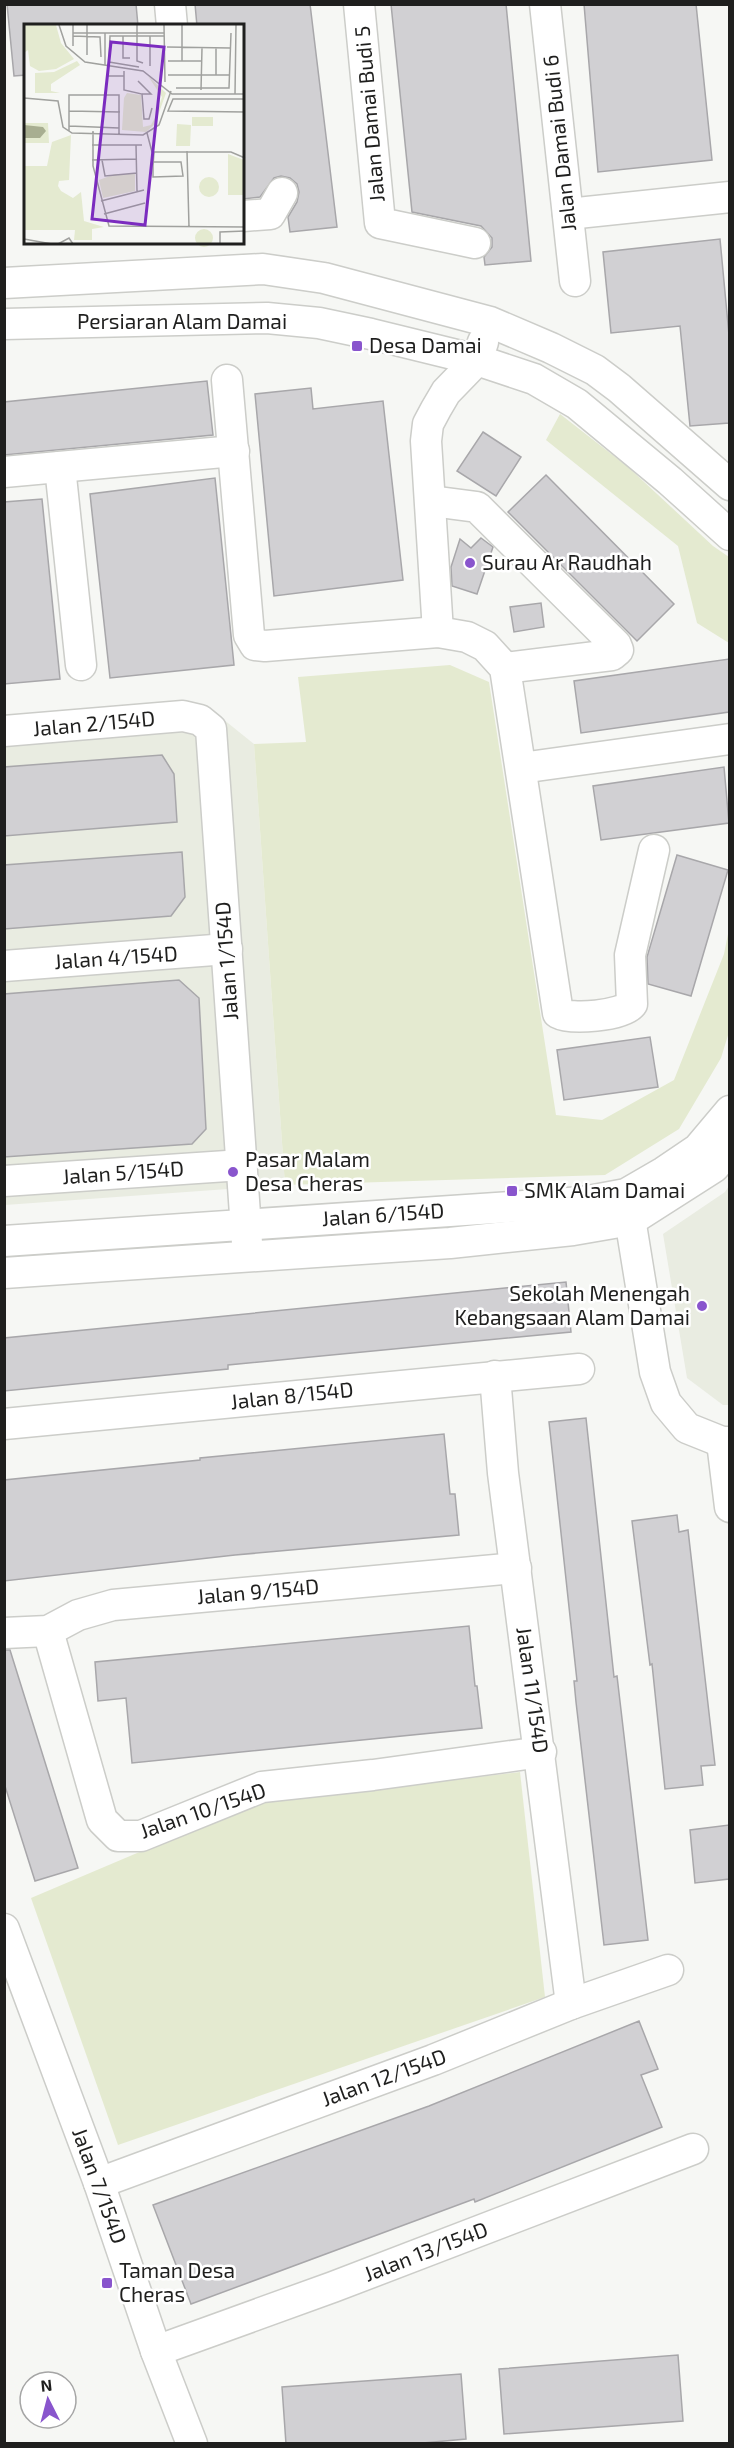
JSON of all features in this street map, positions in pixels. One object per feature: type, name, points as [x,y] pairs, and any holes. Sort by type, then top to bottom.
[{"type":"street","points":[[170,4],[172,24]]},
{"type":"street","name":"Jalan Damai Budi 5","points":[[359,4],[380,223],[475,243]]},
{"type":"street","name":"Jalan Damai Budi 6","points":[[545,4],[575,281]]},
{"type":"street","points":[[244,216],[270,214],[282,193]]},
{"type":"street","points":[[568,214],[729,197]]},
{"type":"street","name":"Persiaran Alam Damai","points":[[8,281],[263,269],[324,278],[490,322],[595,370],[619,388],[729,485]]},
{"type":"street","name":"Persiaran Alam Damai","points":[[4,324],[267,318],[361,332],[470,369],[534,379],[577,404],[670,481],[729,535]]},
{"type":"street","points":[[438,632],[426,441],[428,424],[446,392],[470,369],[490,322]]},
{"type":"street","points":[[226,380],[249,635],[255,645],[438,632],[467,638],[484,646],[505,668],[558,1013],[565,1017],[611,1014],[628,1009],[632,1004],[630,955],[654,850]]},
{"type":"street","points":[[4,472],[234,451]]},
{"type":"street","points":[[60,467],[81,665]]},
{"type":"street","points":[[431,501],[477,507],[616,645],[618,651],[612,655],[505,668]]},
{"type":"street","name":"Jalan 2/154D","points":[[4,731],[183,716]]},
{"type":"street","name":"Jalan 1/154D","points":[[183,716],[200,720],[211,729],[248,1257]]},
{"type":"street","points":[[521,768],[729,739]]},
{"type":"street","name":"Jalan 4/154D","points":[[4,966],[227,949]]},
{"type":"street","name":"Jalan 6/154D","points":[[4,1273],[450,1243],[573,1230],[628,1207],[698,1149],[729,1111]]},
{"type":"street","name":"Jalan 6/154D","points":[[4,1241],[583,1202],[628,1207],[658,1204],[714,1167],[729,1148]]},
{"type":"street","name":"Jalan 5/154D","points":[[4,1182],[242,1165]]},
{"type":"street","points":[[635,1250],[640,1235],[658,1204]]},
{"type":"street","points":[[628,1207],[655,1372],[666,1403],[687,1428],[726,1442],[729,1507]]},
{"type":"street","points":[[573,1230],[606,1235],[635,1250]]},
{"type":"street","name":"Jalan 8/154D","points":[[4,1424],[579,1369]]},
{"type":"street","name":"Jalan 11/154D","points":[[495,1376],[503,1473],[541,1752],[571,2004]]},
{"type":"street","name":"Jalan 9/154D","points":[[4,1632],[48,1631],[78,1615],[113,1605],[516,1568]]},
{"type":"street","name":"Jalan 10/154D","points":[[48,1631],[102,1820],[118,1836],[141,1836],[262,1787],[373,1775],[541,1752]]},
{"type":"street","name":"Jalan 7/154D","points":[[4,1929],[99,2183],[156,2351],[192,2444]]},
{"type":"street","name":"Jalan 12/154D","points":[[99,2183],[434,2060],[571,2004],[668,1970]]},
{"type":"street","name":"Jalan 13/154D","points":[[156,2351],[344,2283],[693,2149]]},
{"type":"shaded area","points":[[208,707],[254,744],[285,1185],[5,1205],[5,722]]},
{"type":"shaded area","name":"Sekolah Menengah Kebangsaan Alam Damai","points":[[729,1186],[730,1405],[723,1405],[687,1378],[663,1234],[725,1192]]},
{"type":"green space","points":[[560,414],[628,467],[713,546],[729,557],[729,643],[697,623],[678,546],[546,440]]},
{"type":"green space","points":[[450,665],[489,682],[556,1115],[602,1120],[674,1080],[724,954],[729,929],[729,1032],[721,1058],[679,1129],[605,1175],[285,1185],[254,744],[306,742],[298,677]]},
{"type":"green space","points":[[520,1772],[545,1997],[118,2145],[31,1898],[255,1803]]},
{"type":"building","points":[[7,4],[136,4],[138,24],[24,24],[24,75],[14,76]]},
{"type":"building","points":[[195,4],[310,4],[337,227],[290,232],[288,217],[297,202],[299,192],[297,184],[290,178],[281,176],[274,178],[260,197],[244,199],[244,24],[197,24]]},
{"type":"building","points":[[391,4],[506,4],[531,261],[485,265],[484,257],[492,247],[492,238],[481,226],[412,212]]},
{"type":"building","points":[[584,4],[696,4],[712,160],[598,172]]},
{"type":"building","points":[[720,239],[729,335],[729,423],[690,426],[680,326],[611,333],[603,252]]},
{"type":"building","points":[[207,381],[213,435],[4,455],[4,402]]},
{"type":"building","points":[[311,388],[313,409],[383,401],[403,580],[274,596],[255,394]]},
{"type":"building","points":[[483,432],[521,457],[496,496],[457,471]]},
{"type":"building","points":[[546,475],[674,604],[637,641],[508,512]]},
{"type":"building","points":[[215,478],[234,665],[110,678],[90,494]]},
{"type":"building","points":[[42,499],[60,679],[4,684],[4,502]]},
{"type":"building","name":"Surau Ar Raudhah","points":[[481,538],[493,547],[477,594],[452,586],[451,567],[460,539],[471,548]]},
{"type":"building","points":[[541,603],[544,627],[514,632],[510,607]]},
{"type":"building","points":[[729,659],[729,712],[581,733],[574,681]]},
{"type":"building","points":[[162,755],[174,774],[177,822],[4,836],[4,767]]},
{"type":"building","points":[[724,767],[729,823],[601,840],[593,786]]},
{"type":"building","points":[[182,852],[185,897],[171,916],[4,929],[4,865]]},
{"type":"building","points":[[677,855],[728,870],[691,996],[648,984],[647,957]]},
{"type":"building","points":[[179,980],[199,998],[206,1129],[192,1144],[4,1157],[4,994]]},
{"type":"building","points":[[650,1037],[658,1087],[564,1100],[557,1050]]},
{"type":"building","points":[[566,1282],[571,1332],[228,1365],[228,1369],[4,1391],[4,1338]]},
{"type":"building","points":[[586,1418],[614,1677],[617,1676],[648,1940],[604,1945],[576,1702],[574,1681],[577,1681],[549,1422]]},
{"type":"building","points":[[444,1434],[450,1494],[455,1494],[459,1535],[235,1555],[4,1581],[4,1480]]},
{"type":"building","points":[[677,1515],[679,1532],[688,1530],[715,1765],[701,1766],[703,1785],[665,1789],[652,1664],[650,1665],[632,1521]]},
{"type":"building","points":[[469,1626],[482,1728],[132,1763],[126,1698],[98,1701],[95,1662]]},
{"type":"building","points":[[4,1650],[10,1650],[78,1868],[35,1881],[4,1783]]},
{"type":"building","points":[[729,1825],[729,1879],[695,1883],[690,1830]]},
{"type":"building","points":[[639,2021],[658,2069],[641,2075],[662,2127],[475,2202],[474,2199],[191,2304],[153,2205],[429,2106]]},
{"type":"building","points":[[678,2355],[683,2421],[504,2434],[499,2369]]},
{"type":"building","points":[[461,2374],[466,2439],[412,2444],[286,2444],[282,2387]]},
{"type":"place","name":"Desa Damai","points":[[357,346]]},
{"type":"place","name":"Surau Ar Raudhah","points":[[470,563]]},
{"type":"place","name":"Pasar Malam Desa Cheras","points":[[233,1172]]},
{"type":"place","name":"SMK Alam Damai","points":[[512,1191]]},
{"type":"place","name":"Sekolah Menengah Kebangsaan Alam Damai","points":[[702,1306]]},
{"type":"place","name":"Taman Desa Cheras","points":[[107,2283]]}]
